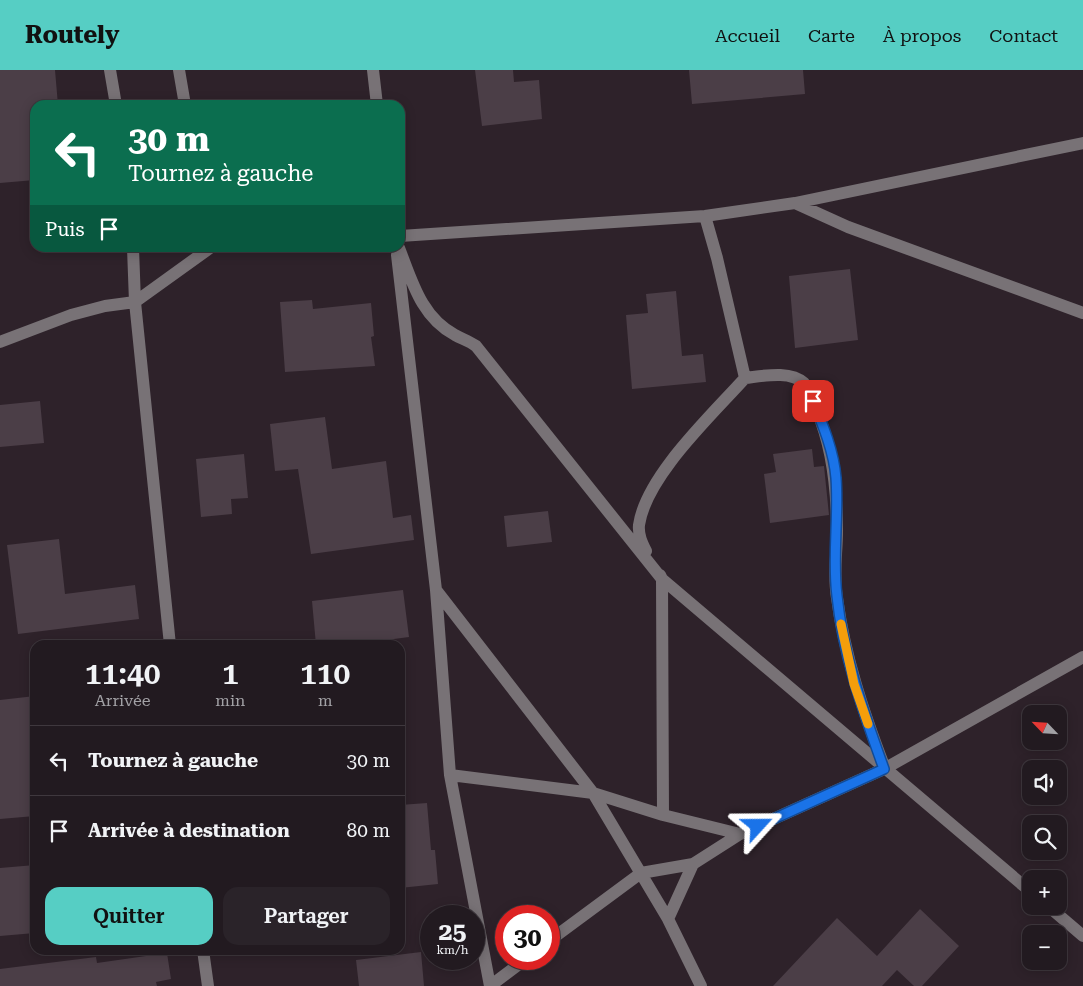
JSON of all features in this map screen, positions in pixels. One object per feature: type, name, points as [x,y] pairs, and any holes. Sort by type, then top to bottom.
[{"type":"street","points":[[110,70],[115,100]]},
{"type":"street","points":[[179,70],[184,100]]},
{"type":"street","points":[[373,70],[376,100]]},
{"type":"street","points":[[405,236],[705,216],[795,203],[1083,143]]},
{"type":"street","points":[[795,203],[848,227],[1083,313]]},
{"type":"street","points":[[705,216],[717,258],[745,378]]},
{"type":"street","points":[[133,252],[135,302],[169,640]]},
{"type":"street","points":[[0,342],[71,315],[105,306],[135,302],[204,252]]},
{"type":"street","points":[[397,252],[436,590],[450,775],[490,986],[511,970]]},
{"type":"street","points":[[399,252],[418,297],[430,314],[455,336],[476,346],[662,579],[1022,884]]},
{"type":"street","points":[[663,815],[662,579],[641,541],[639,527],[651,493],[681,449],[745,378],[776,375],[790,377],[803,382],[808,388],[823,426],[836,476],[837,532],[834,560],[842,627],[854,684],[884,769]]},
{"type":"street","points":[[436,590],[593,793],[668,919],[701,986]]},
{"type":"street","points":[[560,933],[641,873],[693,864],[740,834],[884,769],[1083,657]]},
{"type":"street","points":[[450,775],[593,793],[663,815],[740,834]]},
{"type":"street","points":[[668,919],[693,864]]},
{"type":"street","points":[[1058,915],[1083,936]]},
{"type":"street","points":[[204,955],[208,986]]},
{"type":"building","points":[[0,70],[55,70],[58,100],[30,100],[30,180],[0,183]]},
{"type":"building","points":[[475,70],[513,70],[514,82],[539,80],[542,119],[482,126]]},
{"type":"building","points":[[689,70],[803,70],[805,94],[692,104]]},
{"type":"building","points":[[850,269],[858,340],[795,348],[789,276]]},
{"type":"building","points":[[676,291],[682,356],[703,354],[706,382],[632,389],[626,315],[648,313],[646,294]]},
{"type":"building","points":[[312,300],[313,309],[371,303],[374,336],[371,337],[375,366],[285,372],[280,302]]},
{"type":"building","points":[[40,401],[44,443],[0,447],[0,405]]},
{"type":"building","points":[[325,417],[332,469],[386,461],[393,518],[411,515],[414,540],[311,554],[298,469],[275,471],[270,424]]},
{"type":"building","points":[[812,449],[814,467],[824,466],[829,515],[770,523],[764,474],[776,472],[773,454]]},
{"type":"building","points":[[244,454],[248,498],[231,499],[232,514],[201,517],[196,459]]},
{"type":"building","points":[[548,511],[552,542],[507,547],[504,516]]},
{"type":"building","points":[[59,539],[65,594],[135,585],[139,619],[18,634],[7,545]]},
{"type":"building","points":[[403,590],[409,637],[386,640],[316,640],[312,601]]},
{"type":"building","points":[[30,697],[30,816],[0,819],[0,700]]},
{"type":"building","points":[[427,803],[431,850],[435,850],[438,884],[405,887],[405,805]]},
{"type":"building","points":[[30,865],[30,933],[0,936],[0,868]]},
{"type":"building","points":[[920,909],[959,946],[922,986],[914,986],[897,970],[882,986],[773,986],[837,918],[877,956]]},
{"type":"building","points":[[420,952],[420,970],[423,970],[424,986],[359,986],[356,960]]},
{"type":"building","points":[[153,955],[167,955],[171,979],[156,982],[157,986],[0,986],[0,969],[96,957],[97,963]]},
{"type":"slow traffic","points":[[841,624],[854,684],[868,724]]},
{"type":"route","points":[[758,826],[884,769],[854,684],[844,637],[837,597],[834,560],[837,532],[836,476],[823,426],[813,401]]}]
